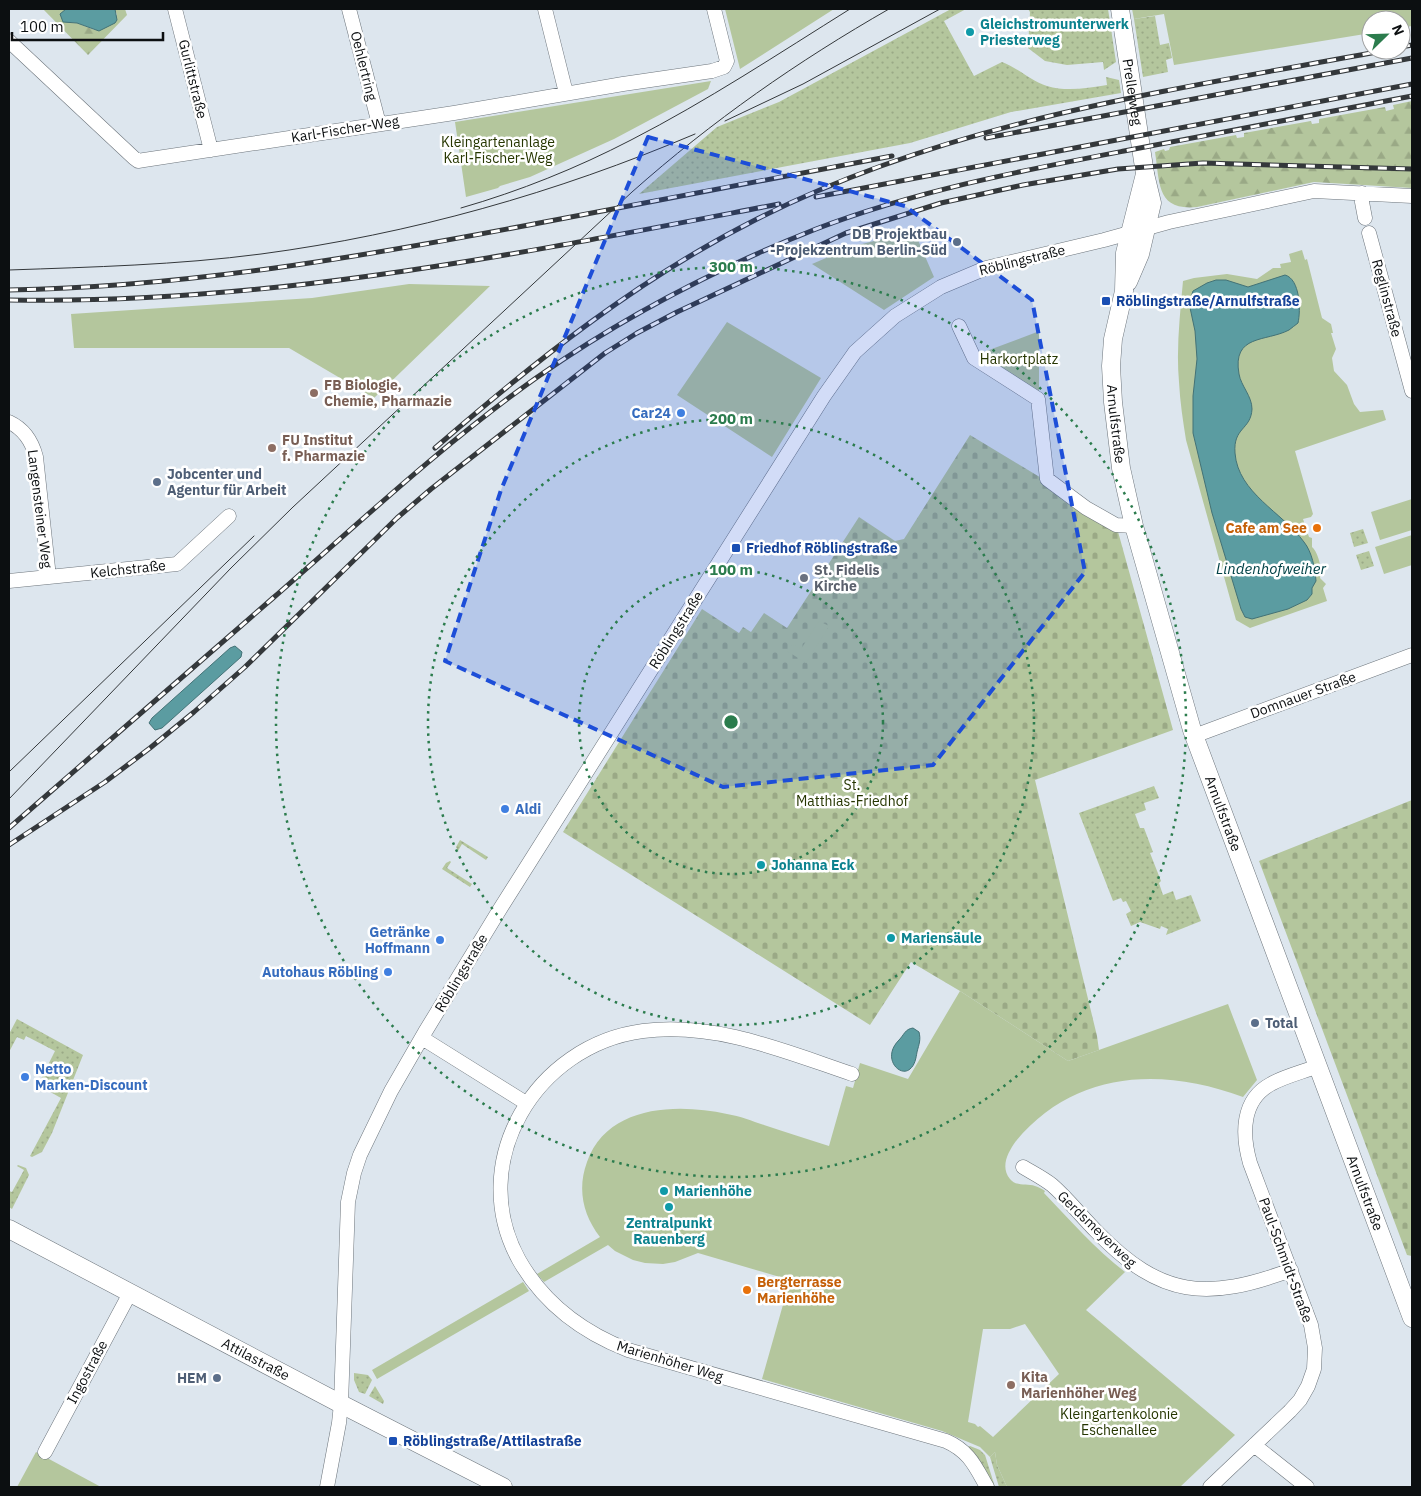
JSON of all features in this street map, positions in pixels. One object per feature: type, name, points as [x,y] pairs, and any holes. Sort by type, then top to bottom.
[{"type":"main road","name":"Prellerweg","points":[[1120,9],[1145,174],[1138,230]]},
{"type":"main road","name":"Arnulfstraße","points":[[1138,230],[1125,253],[1124,291],[1113,339],[1111,366],[1112,402],[1121,468],[1134,526],[1181,697],[1194,736],[1318,1066],[1407,1287],[1412,1318]]},
{"type":"main road","name":"Attilastraße","points":[[9,1230],[503,1487]]},
{"type":"street","name":"Gurlittstraße","points":[[175,9],[211,150]]},
{"type":"street","name":"Oehlertring","points":[[349,9],[379,124]]},
{"type":"street","points":[[545,9],[566,93]]},
{"type":"street","name":"Karl-Fischer-Weg","points":[[9,41],[138,160],[454,113],[566,93],[712,71],[724,67],[727,61],[714,9]]},
{"type":"street","name":"Röblingstraße","points":[[327,1487],[341,1404],[350,1188],[360,1155],[370,1133],[391,1091],[500,909],[824,396],[855,352],[895,316],[929,294],[986,268],[1138,230],[1314,191],[1412,196]]},
{"type":"street","points":[[1362,193],[1365,218]]},
{"type":"street","name":"Reglinstraße","points":[[1369,233],[1412,392]]},
{"type":"street","points":[[959,326],[974,358],[1038,398],[1047,479],[1086,508],[1116,525],[1134,526]]},
{"type":"street","name":"Langensteiner Weg","points":[[9,422],[17,426],[24,433],[32,444],[36,457],[49,577]]},
{"type":"street","name":"Kelchstraße","points":[[9,581],[177,564],[229,516]]},
{"type":"street","name":"Domnauer Straße","points":[[1194,736],[1412,655]]},
{"type":"street","name":"Marienhöher Weg","points":[[852,1074],[724,1034],[692,1030],[659,1030],[622,1035],[586,1049],[554,1071],[542,1082],[526,1104],[513,1129],[506,1148],[502,1180],[502,1206],[509,1235],[519,1259],[534,1283],[563,1314],[591,1334],[628,1350],[946,1441],[960,1447],[987,1487]]},
{"type":"street","points":[[422,1038],[526,1104]]},
{"type":"street","name":"Paul-Schmidt-Straße","points":[[1210,1487],[1300,1400],[1308,1386],[1314,1369],[1315,1348],[1311,1325],[1250,1163],[1245,1142],[1245,1123],[1252,1104],[1261,1091],[1271,1084],[1318,1066]]},
{"type":"street","name":"Gerdsmeyerweg","points":[[1023,1167],[1052,1185],[1128,1261],[1162,1282],[1190,1288],[1220,1288],[1247,1285],[1291,1270]]},
{"type":"street","name":"Ingostraße","points":[[45,1452],[130,1293]]},
{"type":"street","points":[[1254,1445],[1307,1487]]},
{"type":"highlighted area","points":[[648,137],[905,206],[1032,300],[1085,572],[933,765],[723,787],[445,661],[501,490]]},
{"type":"green space","points":[[43,9],[66,9],[65,11],[70,23],[77,23],[95,30],[117,15],[115,9],[125,9],[127,15],[88,55]]},
{"type":"green space","points":[[725,9],[834,9],[740,69]]},
{"type":"green space","points":[[951,9],[966,9],[944,21],[974,76],[1002,62],[1041,84],[1054,88],[1077,89],[1107,85],[1106,77],[1119,80],[1121,93],[1011,112],[910,143],[639,194],[717,127],[779,102]]},
{"type":"green space","points":[[1028,9],[1108,9],[1116,62],[1104,70],[1103,62],[1067,65],[1045,61],[1028,48],[1030,12]]},
{"type":"green space","points":[[1132,9],[1412,9],[1412,26],[1411,10],[1361,10],[1361,35],[1174,65],[1164,14],[1134,19]]},
{"type":"green space","points":[[1155,16],[1160,45],[1169,43],[1172,58],[1166,60],[1168,72],[1143,77],[1134,19]]},
{"type":"green space","name":"Kleingartenanlage Karl-Fischer-Weg","points":[[711,81],[708,89],[614,139],[530,177],[466,197],[455,122]]},
{"type":"green space","points":[[1412,101],[1412,188],[1314,182],[1197,207],[1184,207],[1174,204],[1167,200],[1162,193],[1155,152],[1164,149],[1165,151],[1169,150],[1170,147],[1236,135],[1237,138],[1244,137],[1244,133],[1311,121],[1312,124],[1319,123],[1319,119],[1385,107],[1386,111],[1394,109],[1393,105]]},
{"type":"green space","points":[[914,231],[934,277],[884,310],[812,264],[854,246]]},
{"type":"green space","points":[[1302,250],[1305,260],[1307,259],[1322,318],[1331,324],[1333,333],[1331,333],[1336,349],[1332,358],[1334,371],[1347,385],[1354,404],[1360,412],[1383,410],[1386,420],[1295,451],[1313,514],[1311,517],[1303,519],[1309,537],[1312,538],[1312,547],[1319,561],[1320,578],[1326,584],[1323,588],[1327,601],[1250,628],[1236,620],[1186,440],[1178,370],[1183,281],[1227,274],[1257,279],[1273,268],[1281,268],[1280,264],[1291,262],[1289,254]]},
{"type":"green space","points":[[409,284],[490,286],[374,398],[289,348],[74,348],[71,314],[312,298]]},
{"type":"green space","points":[[727,322],[821,378],[772,457],[677,395]]},
{"type":"green space","name":"Harkortplatz","points":[[1037,332],[1039,334],[1039,391],[1032,391],[983,358],[981,353]]},
{"type":"green space","name":"St. Matthias-Friedhof","points":[[970,435],[1043,479],[1117,528],[1173,730],[1035,780],[1099,1050],[1068,1061],[960,991],[911,962],[870,1025],[563,832],[702,609],[739,633],[743,627],[751,632],[764,613],[787,628],[859,517],[895,541],[904,539]]},
{"type":"green space","points":[[1412,499],[1412,530],[1380,540],[1371,512]]},
{"type":"green space","points":[[1363,529],[1368,543],[1354,547],[1350,533]]},
{"type":"green space","points":[[1412,535],[1412,565],[1384,574],[1375,547]]},
{"type":"green space","points":[[1369,551],[1374,566],[1361,570],[1356,555]]},
{"type":"green space","points":[[819,621],[829,626],[806,663],[787,651],[792,644],[801,649]]},
{"type":"green space","points":[[1154,786],[1159,798],[1144,803],[1146,810],[1135,814],[1140,828],[1144,828],[1153,852],[1150,853],[1161,881],[1159,883],[1163,895],[1173,891],[1176,900],[1191,895],[1201,921],[1166,935],[1168,929],[1161,926],[1160,929],[1140,922],[1131,926],[1126,914],[1131,911],[1126,901],[1123,902],[1121,898],[1113,901],[1079,813]]},
{"type":"green space","points":[[1412,800],[1412,1256],[1407,1255],[1259,861]]},
{"type":"green space","points":[[460,840],[488,857],[486,860],[462,844],[458,851],[456,847]]},
{"type":"green space","points":[[450,861],[447,868],[472,884],[470,887],[442,869]]},
{"type":"green space","name":"Marienhöhe","points":[[960,991],[1068,1061],[1228,1004],[1257,1080],[1243,1097],[1212,1087],[1182,1081],[1151,1079],[1121,1081],[1092,1088],[1065,1100],[1039,1117],[1016,1141],[1010,1150],[1005,1165],[1007,1174],[1012,1181],[1018,1184],[1036,1186],[1045,1191],[1044,1193],[1083,1234],[1125,1272],[1086,1310],[1235,1435],[1180,1487],[1007,1487],[997,1465],[995,1452],[990,1457],[980,1447],[942,1431],[762,1379],[790,1280],[698,1253],[675,1262],[663,1264],[645,1263],[633,1260],[615,1251],[608,1245],[544,1282],[537,1274],[600,1237],[589,1220],[583,1201],[582,1182],[584,1172],[597,1143],[610,1129],[627,1119],[646,1112],[666,1109],[707,1111],[741,1117],[829,1146],[846,1086],[853,1088],[860,1063],[908,1079]],"holes":[[[1025,1324],[1059,1374],[993,1437],[980,1426],[978,1427],[968,1422],[983,1329],[1010,1329]]]},
{"type":"green space","points":[[17,1019],[83,1055],[52,1133],[42,1152],[32,1157],[30,1156],[61,1098],[38,1085],[55,1051],[26,1036],[24,1040],[17,1037],[9,1052],[9,1034]]},
{"type":"green space","points":[[18,1165],[26,1168],[29,1175],[12,1209],[9,1207],[9,1191],[12,1192],[24,1170]]},
{"type":"green space","points":[[523,1282],[529,1291],[377,1379],[372,1370]]},
{"type":"green space","points":[[354,1373],[368,1375],[372,1380],[365,1394],[359,1392],[354,1380]]},
{"type":"green space","points":[[375,1386],[384,1401],[383,1404],[369,1396]]},
{"type":"green space","points":[[968,1447],[980,1450],[985,1455],[995,1487],[992,1487]]},
{"type":"green space","points":[[36,1452],[101,1487],[17,1487]]},
{"type":"green space","points":[[995,1452],[997,1465],[1007,1487],[999,1487],[990,1457]]},
{"type":"water","points":[[66,9],[115,9],[117,20],[115,23],[99,31],[77,23],[63,22],[60,14]]},
{"type":"water","name":"Lindenhofweiher","points":[[1285,275],[1294,282],[1298,296],[1298,323],[1280,334],[1253,342],[1241,352],[1238,361],[1239,374],[1252,404],[1252,409],[1249,421],[1237,438],[1235,453],[1238,467],[1252,491],[1295,531],[1307,546],[1313,560],[1316,581],[1312,588],[1312,594],[1307,600],[1288,609],[1252,619],[1245,617],[1241,609],[1212,513],[1193,433],[1193,396],[1197,359],[1195,331],[1189,303],[1193,291],[1216,280],[1226,280],[1248,287]]},
{"type":"water","points":[[235,646],[242,652],[241,657],[162,728],[155,730],[149,723],[152,718],[230,648]]},
{"type":"water","points":[[913,1028],[919,1032],[920,1037],[916,1059],[910,1069],[902,1071],[894,1065],[892,1053],[905,1032]]},
{"type":"tram line","points":[[461,208],[548,178],[631,140],[715,93],[850,9]]},
{"type":"tram line","points":[[9,799],[231,568],[293,507],[632,192],[693,141],[756,93],[889,9]]},
{"type":"tram line","points":[[725,121],[803,84],[940,9]]},
{"type":"tram line","points":[[9,270],[135,265],[230,258],[317,246],[373,235],[428,223],[536,193],[590,175],[695,134]]},
{"type":"tram line","points":[[9,772],[254,536]]},
{"type":"railway","points":[[435,448],[549,353],[629,295],[713,242],[757,219],[832,185],[908,156],[1065,112],[1226,79],[1361,55]]},
{"type":"railway","points":[[986,138],[1412,58]]},
{"type":"railway","points":[[816,197],[1412,84]]},
{"type":"railway","points":[[9,828],[402,485],[468,430],[536,378],[569,356],[603,334],[672,295],[743,260],[816,229],[930,193],[1046,166],[1412,96]]},
{"type":"railway","points":[[9,290],[76,288],[142,283],[338,259],[892,156]]},
{"type":"railway","points":[[9,845],[105,782],[194,712],[245,667],[397,518],[431,489],[605,353],[637,333],[677,312],[846,233],[941,203],[1023,185],[1118,169],[1203,163],[1412,169]]},
{"type":"railway","points":[[9,300],[107,299],[204,294],[300,285],[492,257],[779,204]]},
{"type":"place","name":"Gleichstromunterwerk Priesterweg","points":[[970,32]]},
{"type":"place","name":"DB Projektbau -Projekzentrum Berlin-Süd","points":[[957,242]]},
{"type":"place","name":"Röblingstraße/Arnulfstraße","points":[[1106,301]]},
{"type":"place","name":"FB Biologie, Chemie, Pharmazie","points":[[314,393]]},
{"type":"place","name":"Car24","points":[[681,413]]},
{"type":"place","name":"FU Institut f. Pharmazie","points":[[272,448]]},
{"type":"place","name":"Jobcenter und Agentur für Arbeit","points":[[157,482]]},
{"type":"place","name":"Cafe am See","points":[[1317,528]]},
{"type":"place","name":"Friedhof Röblingstraße","points":[[736,548]]},
{"type":"place","name":"St. Fidelis Kirche","points":[[804,578]]},
{"type":"place","name":"Aldi","points":[[505,809]]},
{"type":"place","name":"Johanna Eck","points":[[761,865]]},
{"type":"place","name":"Mariensäule","points":[[891,938]]},
{"type":"place","name":"Getränke Hoffmann","points":[[440,940]]},
{"type":"place","name":"Autohaus Röbling","points":[[388,972]]},
{"type":"place","name":"Total","points":[[1255,1023]]},
{"type":"place","name":"Netto Marken-Discount","points":[[25,1077]]},
{"type":"place","name":"Marienhöhe","points":[[664,1191]]},
{"type":"place","name":"Zentralpunkt Rauenberg","points":[[669,1207]]},
{"type":"place","name":"Bergterrasse Marienhöhe","points":[[747,1290]]},
{"type":"place","name":"HEM","points":[[217,1378]]},
{"type":"place","name":"Kita Marienhöher Weg","points":[[1011,1385]]},
{"type":"place","name":"Röblingstraße/Attilastraße","points":[[393,1441]]},
{"type":"park label","name":"Kleingartenkolonie Eschenallee","points":[[1119,1422]]}]
